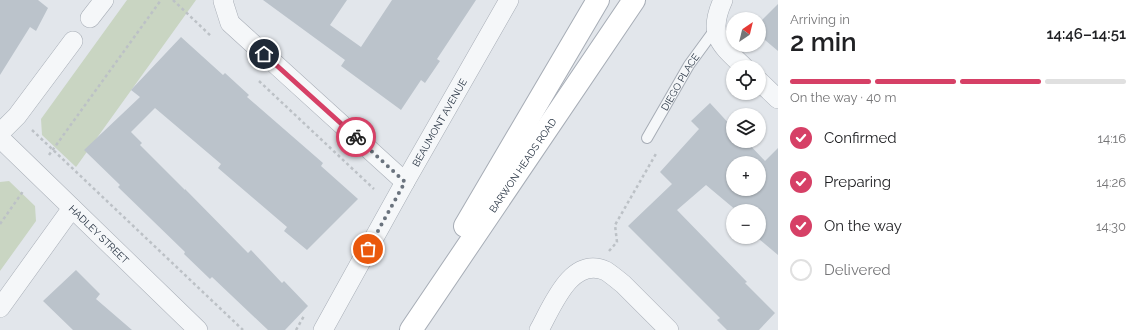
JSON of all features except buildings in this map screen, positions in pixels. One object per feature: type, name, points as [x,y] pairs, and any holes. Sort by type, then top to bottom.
[{"type":"main road","name":"BARWON HEADS ROAD","points":[[404,330],[598,0]]},
{"type":"main road","name":"BARWON HEADS ROAD","points":[[411,330],[634,0]]},
{"type":"street","points":[[90,18],[104,0]]},
{"type":"street","points":[[224,0],[223,1],[230,23],[405,182]]},
{"type":"street","name":"BEAUMONT AVENUE","points":[[323,330],[405,182],[509,0]]},
{"type":"street","points":[[723,0],[717,15],[716,28],[722,44],[737,60]]},
{"type":"street","points":[[0,133],[17,116],[74,40]]},
{"type":"street","points":[[766,88],[778,99]]},
{"type":"street","name":"HADLEY STREET","points":[[0,138],[198,330]]},
{"type":"street","points":[[0,308],[72,208]]},
{"type":"street","points":[[539,330],[558,295],[568,281],[577,273],[592,268],[606,272],[616,278],[669,330]]},
{"type":"lane","name":"DIEGO PLACE","points":[[647,138],[689,65],[716,28]]},
{"type":"path","points":[[0,224],[161,0]]},
{"type":"path","points":[[173,0],[217,42]]},
{"type":"path","points":[[258,80],[374,189]]},
{"type":"path","points":[[17,116],[243,330]]},
{"type":"path","points":[[592,268],[617,242],[615,226],[658,151]]},
{"type":"green space","points":[[127,0],[196,0],[76,167],[42,135],[41,119]]},
{"type":"green space","points":[[9,181],[35,206],[36,221],[0,271],[0,182]]},
{"type":"way so far","points":[[356,137],[405,182],[368,249]]},
{"type":"route","points":[[264,54],[356,137]]}]
